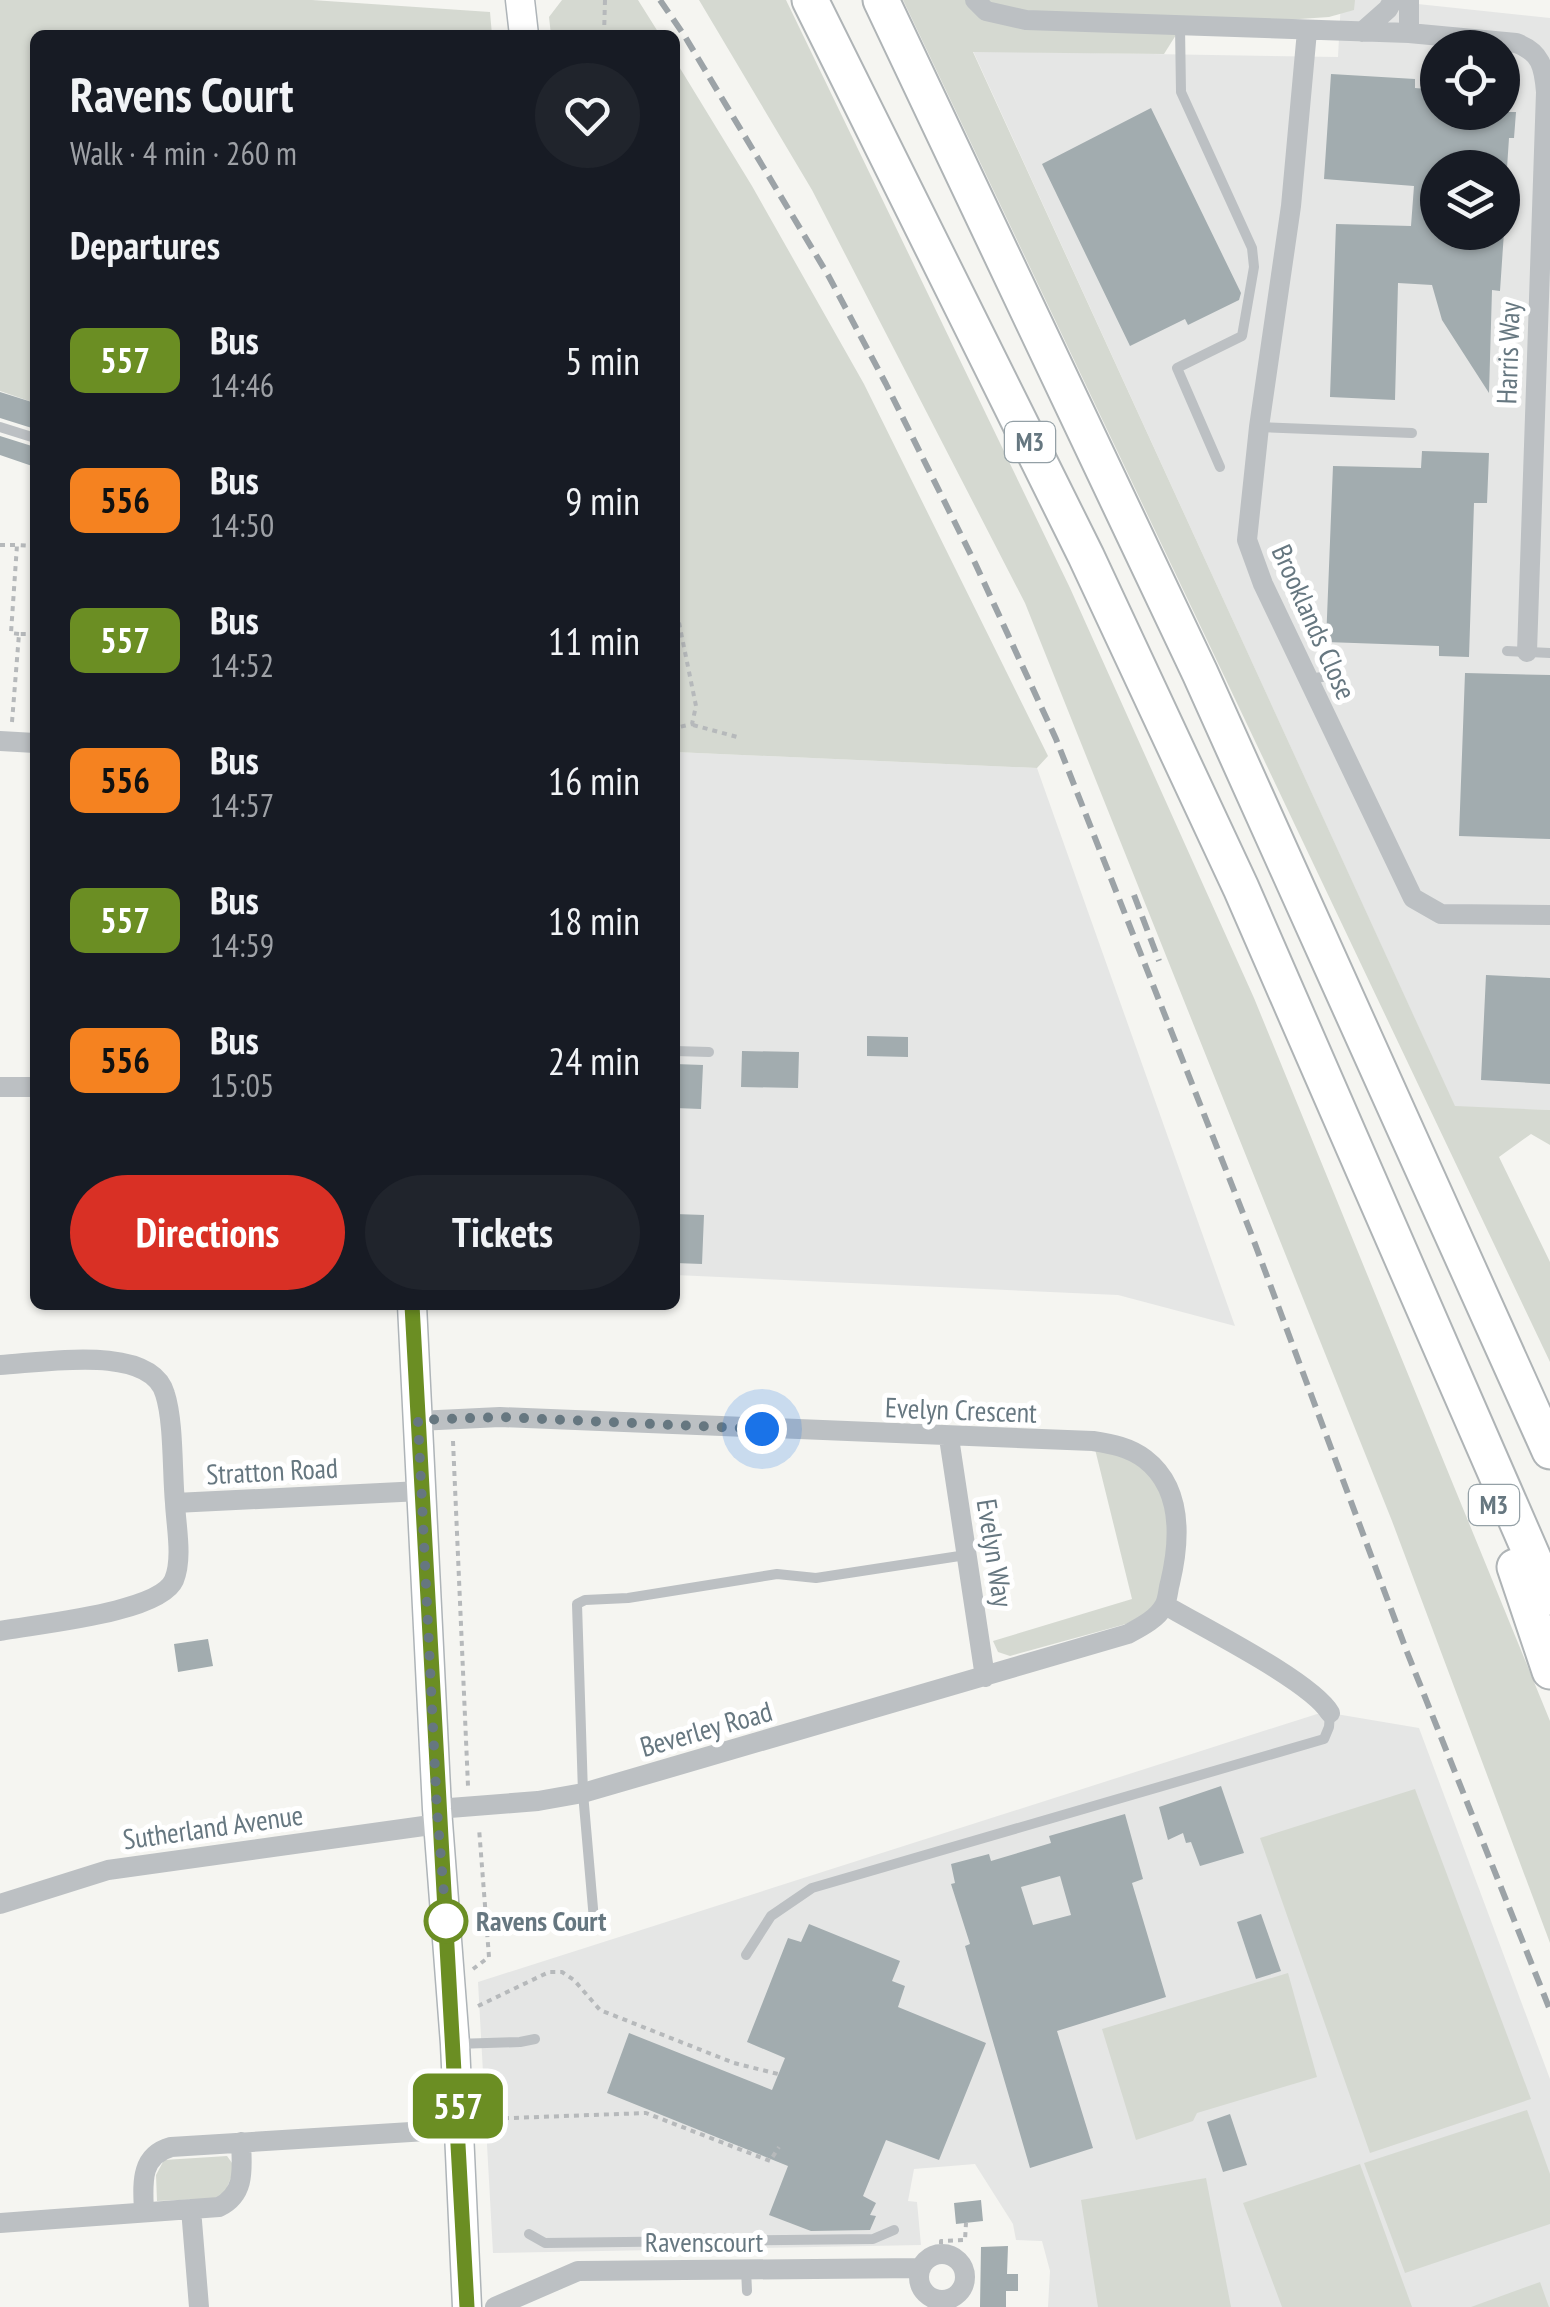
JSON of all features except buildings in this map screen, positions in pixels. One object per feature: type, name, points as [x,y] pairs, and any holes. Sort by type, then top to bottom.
[{"type":"highway","name":"M3","points":[[810,0],[917,212],[1241,888],[1550,1596]]},
{"type":"highway","name":"M3","points":[[881,0],[1208,690],[1550,1451]]},
{"type":"highway","name":"M3","points":[[1437,1338],[1550,1671]]},
{"type":"street","points":[[520,0],[523,30]]},
{"type":"street","points":[[975,0],[986,11],[1026,20],[1410,33],[1409,0]]},
{"type":"street","points":[[1362,32],[1393,0]]},
{"type":"street","name":"Brooklands Close","points":[[1307,31],[1291,206],[1258,427],[1248,540],[1263,584],[1413,898],[1441,914],[1550,915]]},
{"type":"street","name":"Harris Way","points":[[1410,33],[1516,43],[1530,48],[1544,68],[1541,498],[1517,652]]},
{"type":"street","points":[[5,741],[30,743]]},
{"type":"street","points":[[0,1087],[30,1087]]},
{"type":"street","points":[[412,1310],[438,1816],[455,2044],[470,2124],[467,2307]]},
{"type":"street","name":"Stratton Road","points":[[0,1365],[118,1360],[137,1364],[154,1374],[165,1392],[175,1502],[421,1491]]},
{"type":"street","name":"Evelyn Crescent","points":[[418,1420],[500,1417],[1120,1446],[1146,1460],[1165,1482],[1174,1506],[1176,1557],[1164,1606]]},
{"type":"street","name":"Evelyn Way","points":[[950,1438],[986,1677]]},
{"type":"street","points":[[0,1631],[130,1607],[162,1594],[174,1580],[176,1569],[175,1502]]},
{"type":"street","points":[[986,1677],[1128,1634],[1146,1625],[1164,1606],[1268,1664],[1324,1703],[1330,1713]]},
{"type":"street","name":"Beverley Road","points":[[438,1816],[583,1793],[986,1677]]},
{"type":"street","name":"Sutherland Avenue","points":[[0,1904],[108,1870],[438,1816]]},
{"type":"street","points":[[144,2212],[142,2176],[147,2164],[161,2150],[470,2124]]},
{"type":"street","points":[[0,2223],[220,2207],[236,2195],[242,2173],[240,2142]]},
{"type":"street","points":[[191,2209],[199,2307]]},
{"type":"street","points":[[941,2254],[962,2266],[964,2283],[947,2300],[931,2298],[920,2285],[921,2268],[932,2256],[941,2254]]},
{"type":"street","name":"Ravenscourt","points":[[495,2307],[578,2271],[746,2280],[921,2268]]},
{"type":"lane","points":[[1180,27],[1180,92],[1252,248],[1254,267],[1242,336],[1178,368],[1220,467]]},
{"type":"lane","points":[[0,427],[30,436]]},
{"type":"lane","points":[[1258,427],[1412,433]]},
{"type":"lane","points":[[1517,652],[1550,653]]},
{"type":"lane","points":[[1308,680],[1341,674]]},
{"type":"lane","points":[[680,1051],[708,1052]]},
{"type":"lane","points":[[594,1920],[583,1793],[577,1604],[767,1575],[816,1578],[967,1555]]},
{"type":"lane","points":[[746,1954],[771,1916],[812,1888],[1324,1739],[1330,1728],[1330,1713]]},
{"type":"lane","points":[[455,2044],[534,2038]]},
{"type":"lane","points":[[529,2234],[545,2243],[716,2243],[873,2239],[894,2230]]},
{"type":"path","points":[[604,30],[605,0]]},
{"type":"path","points":[[0,545],[30,546]]},
{"type":"path","points":[[17,545],[11,632],[30,634]]},
{"type":"path","points":[[680,628],[696,706],[692,724]]},
{"type":"path","points":[[5,741],[19,634]]},
{"type":"path","points":[[680,727],[692,724],[740,738]]},
{"type":"path","points":[[474,2008],[549,1972],[562,1972],[600,2010],[734,2063],[778,2074]]},
{"type":"path","points":[[470,2124],[646,2112],[770,2161],[778,2147]]},
{"type":"path","points":[[941,2254],[942,2241],[964,2240],[966,2223]]},
{"type":"shaded area","points":[[0,0],[312,0],[490,12],[492,30],[30,30],[30,401],[0,391]]},
{"type":"shaded area","points":[[562,0],[638,0],[657,30],[550,30],[549,17]]},
{"type":"shaded area","points":[[699,0],[786,0],[1070,588],[1254,998],[1550,1721],[1550,1943],[1392,1521],[1025,603],[812,190]]},
{"type":"shaded area","points":[[903,0],[1355,0],[1354,10],[1329,17],[1181,27],[1164,54],[973,52],[1455,1106],[1550,1110],[1550,1145],[1531,1134],[1499,1157],[1550,1262],[1550,1362]]},
{"type":"shaded area","points":[[1341,0],[1380,0],[1550,18],[1550,1110],[1455,1107],[973,51],[1338,57]]},
{"type":"shaded area","points":[[680,68],[864,384],[1048,756],[1037,768],[680,752]]},
{"type":"shaded area","points":[[680,752],[1037,768],[1235,1326],[1118,1295],[680,1275]]},
{"type":"shaded area","points":[[1093,1441],[1146,1460],[1174,1506],[1165,1605],[1126,1624],[1010,1656],[998,1652],[993,1641],[1132,1599]]},
{"type":"shaded area","points":[[1330,1713],[1419,1728],[1550,2079],[1550,2307],[1048,2307],[1050,2271],[1042,2241],[1016,2240],[1013,2224],[975,2164],[914,2169],[908,2201],[917,2202],[921,2245],[493,2253],[478,1982]]},
{"type":"shaded area","points":[[1415,1789],[1531,2099],[1370,2153],[1260,1838]]},
{"type":"shaded area","points":[[1288,1973],[1317,2077],[1197,2113],[1193,2121],[1136,2140],[1102,2029]]},
{"type":"shaded area","points":[[1527,2110],[1550,2174],[1550,2224],[1405,2273],[1364,2163]]},
{"type":"shaded area","points":[[227,2156],[235,2167],[223,2198],[157,2201],[156,2175],[164,2160]]},
{"type":"shaded area","points":[[1360,2164],[1412,2307],[1282,2307],[1243,2203]]},
{"type":"shaded area","points":[[1206,2178],[1231,2307],[1098,2307],[1081,2200]]},
{"type":"shaded area","points":[[1540,2282],[1549,2307],[1471,2307]]},
{"type":"railway","points":[[660,0],[828,275],[975,563],[1056,739],[1252,1236],[1407,1652],[1550,2010]]},
{"type":"railway","points":[[1134,895],[1159,961]]},
{"type":"bus line","name":"557","points":[[412,1310],[467,2307]]},
{"type":"place","name":"Ravens Court","points":[[446,1921]]},
{"type":"route","points":[[446,1921],[447,1932],[437,1809],[418,1420],[500,1417],[762,1429]]}]
